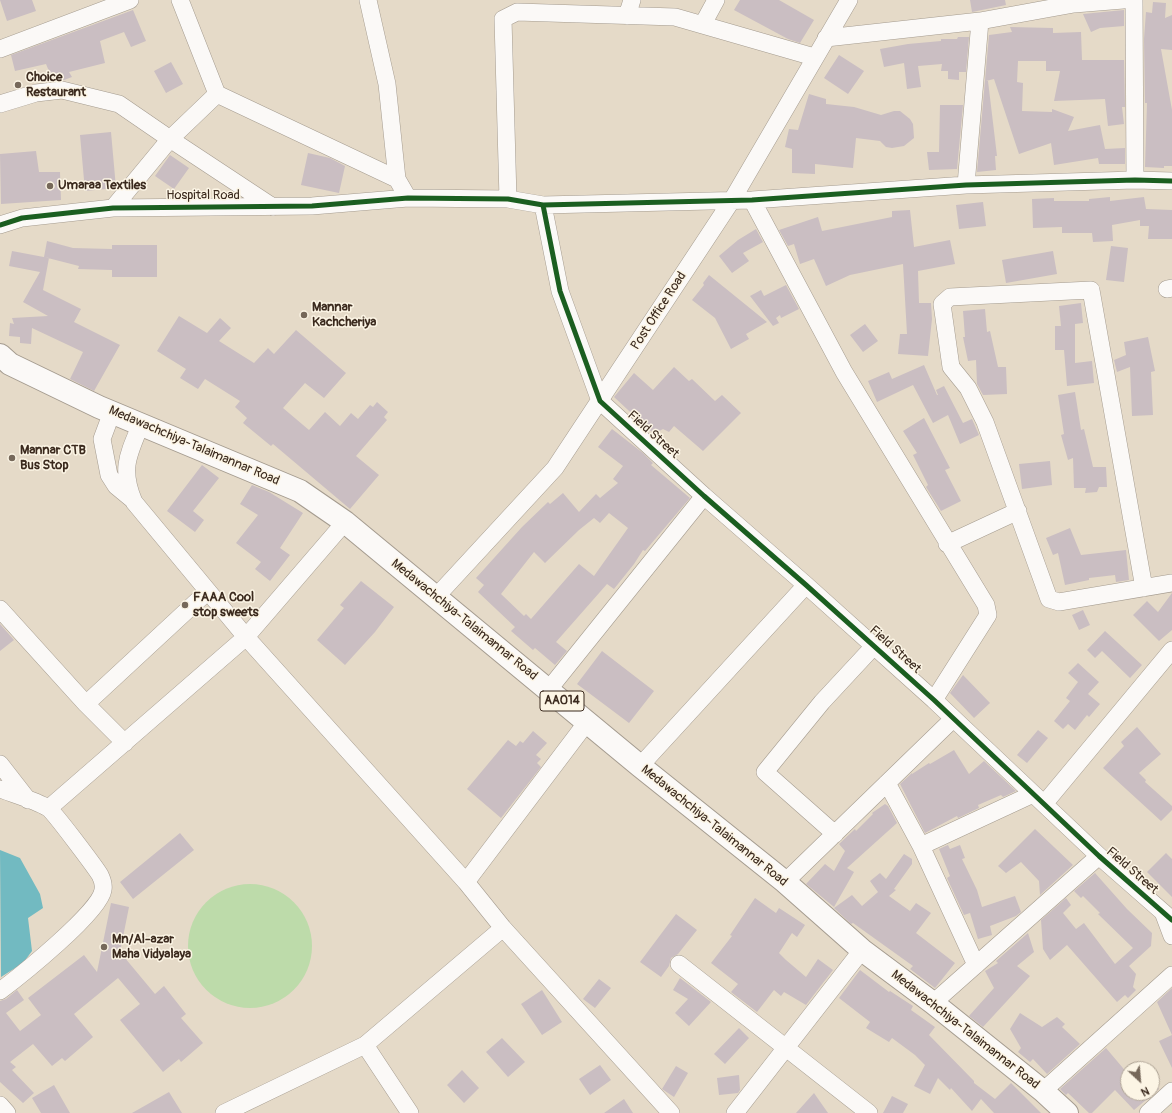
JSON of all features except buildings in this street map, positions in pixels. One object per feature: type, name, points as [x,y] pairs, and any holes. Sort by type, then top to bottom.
[{"type":"highway","name":"Medawachchiya-Talaimannar Road","points":[[3,358],[112,412],[300,491],[344,522],[640,766],[785,882],[862,950],[933,1003],[1043,1091],[1067,1113]]},
{"type":"street","points":[[0,49],[130,0]]},
{"type":"street","points":[[180,0],[217,94],[398,178]]},
{"type":"street","points":[[368,0],[387,84],[398,178],[408,198]]},
{"type":"street","points":[[703,24],[716,0]]},
{"type":"street","name":"Post Office Road","points":[[435,598],[555,468],[732,200],[849,0]]},
{"type":"street","points":[[826,38],[980,21],[1074,2],[1123,0]]},
{"type":"street","points":[[1134,0],[1135,180]]},
{"type":"street","points":[[508,199],[503,19],[517,12],[630,8],[703,24],[814,58]]},
{"type":"street","points":[[966,185],[980,21]]},
{"type":"street","points":[[0,104],[36,93],[62,90],[119,104],[273,207]]},
{"type":"street","points":[[113,208],[170,139],[217,94]]},
{"type":"street","name":"Hospital Road","points":[[0,225],[22,218],[113,208],[312,206],[408,198],[508,199],[542,205],[752,200],[966,185],[1135,180],[1172,181]]},
{"type":"street","points":[[752,200],[844,372],[947,544],[986,605],[988,615],[934,700]]},
{"type":"street","points":[[542,205],[560,291],[600,401]]},
{"type":"street","points":[[1144,588],[1091,290],[950,298],[942,304],[951,367],[968,388],[985,422],[1049,599],[1059,602],[1144,588],[1172,583]]},
{"type":"street","name":"Field Street","points":[[600,401],[704,496],[934,700],[1099,856],[1167,916]]},
{"type":"street","points":[[112,412],[102,439],[109,475],[116,486],[134,502],[246,637],[466,882],[504,928],[671,1113]]},
{"type":"street","points":[[134,502],[127,485],[126,467],[130,451],[141,424]]},
{"type":"street","points":[[548,689],[704,496]]},
{"type":"street","points":[[947,544],[1018,511]]},
{"type":"street","points":[[49,808],[246,637],[344,522]]},
{"type":"street","points":[[640,766],[806,585]]},
{"type":"street","points":[[86,704],[208,591]]},
{"type":"street","points":[[0,609],[86,704],[125,743]]},
{"type":"street","points":[[834,834],[764,772],[822,702],[874,646]]},
{"type":"street","points":[[921,846],[1039,799],[1172,650]]},
{"type":"street","points":[[785,882],[953,719]]},
{"type":"street","points":[[466,882],[587,722]]},
{"type":"street","points":[[0,764],[29,800]]},
{"type":"street","points":[[887,783],[921,846],[976,965]]},
{"type":"street","points":[[0,789],[49,808],[100,875],[103,890],[100,898],[60,942],[36,964],[0,991]]},
{"type":"street","points":[[933,1003],[1099,856]]},
{"type":"street","points":[[1167,916],[1172,936]]},
{"type":"street","points":[[224,1113],[242,1109],[365,1045],[504,928]]},
{"type":"street","points":[[735,1113],[862,950]]},
{"type":"street","points":[[679,964],[869,1113]]},
{"type":"street","points":[[1043,1091],[1172,976]]},
{"type":"street","points":[[365,1045],[410,1113]]},
{"type":"street","points":[[1148,1113],[1172,1091]]},
{"type":"street","points":[[0,1105],[7,1113]]},
{"type":"green space","points":[[250,884],[262,885],[274,889],[284,894],[294,902],[302,912],[307,922],[311,934],[311,958],[307,970],[302,980],[294,990],[284,998],[274,1003],[262,1007],[250,1008],[238,1007],[226,1003],[216,998],[206,990],[198,980],[193,970],[189,958],[188,946],[189,934],[193,922],[198,912],[206,902],[216,894],[226,889],[238,885]]},
{"type":"water","points":[[0,850],[20,858],[40,894],[43,908],[28,918],[32,951],[23,963],[1,977]]},
{"type":"cycle path","points":[[0,225],[22,218],[113,208],[312,206],[408,198],[508,199],[543,205],[752,200],[966,185],[1135,180],[1172,181]]},
{"type":"cycle path","points":[[543,205],[560,291],[600,401],[704,496],[934,700],[1099,856],[1172,920]]},
{"type":"place","name":"Choice Restaurant","points":[[18,85]]},
{"type":"place","name":"Umaraa Textiles","points":[[50,186]]},
{"type":"place","name":"Mannar Kachcheriya","points":[[304,315]]},
{"type":"place","name":"Mannar CTB Bus Stop","points":[[12,458]]},
{"type":"place","name":"FAAA Cool stop sweets","points":[[185,605]]},
{"type":"place","name":"Mn/Al-azar Maha Vidyalaya","points":[[104,947]]}]
